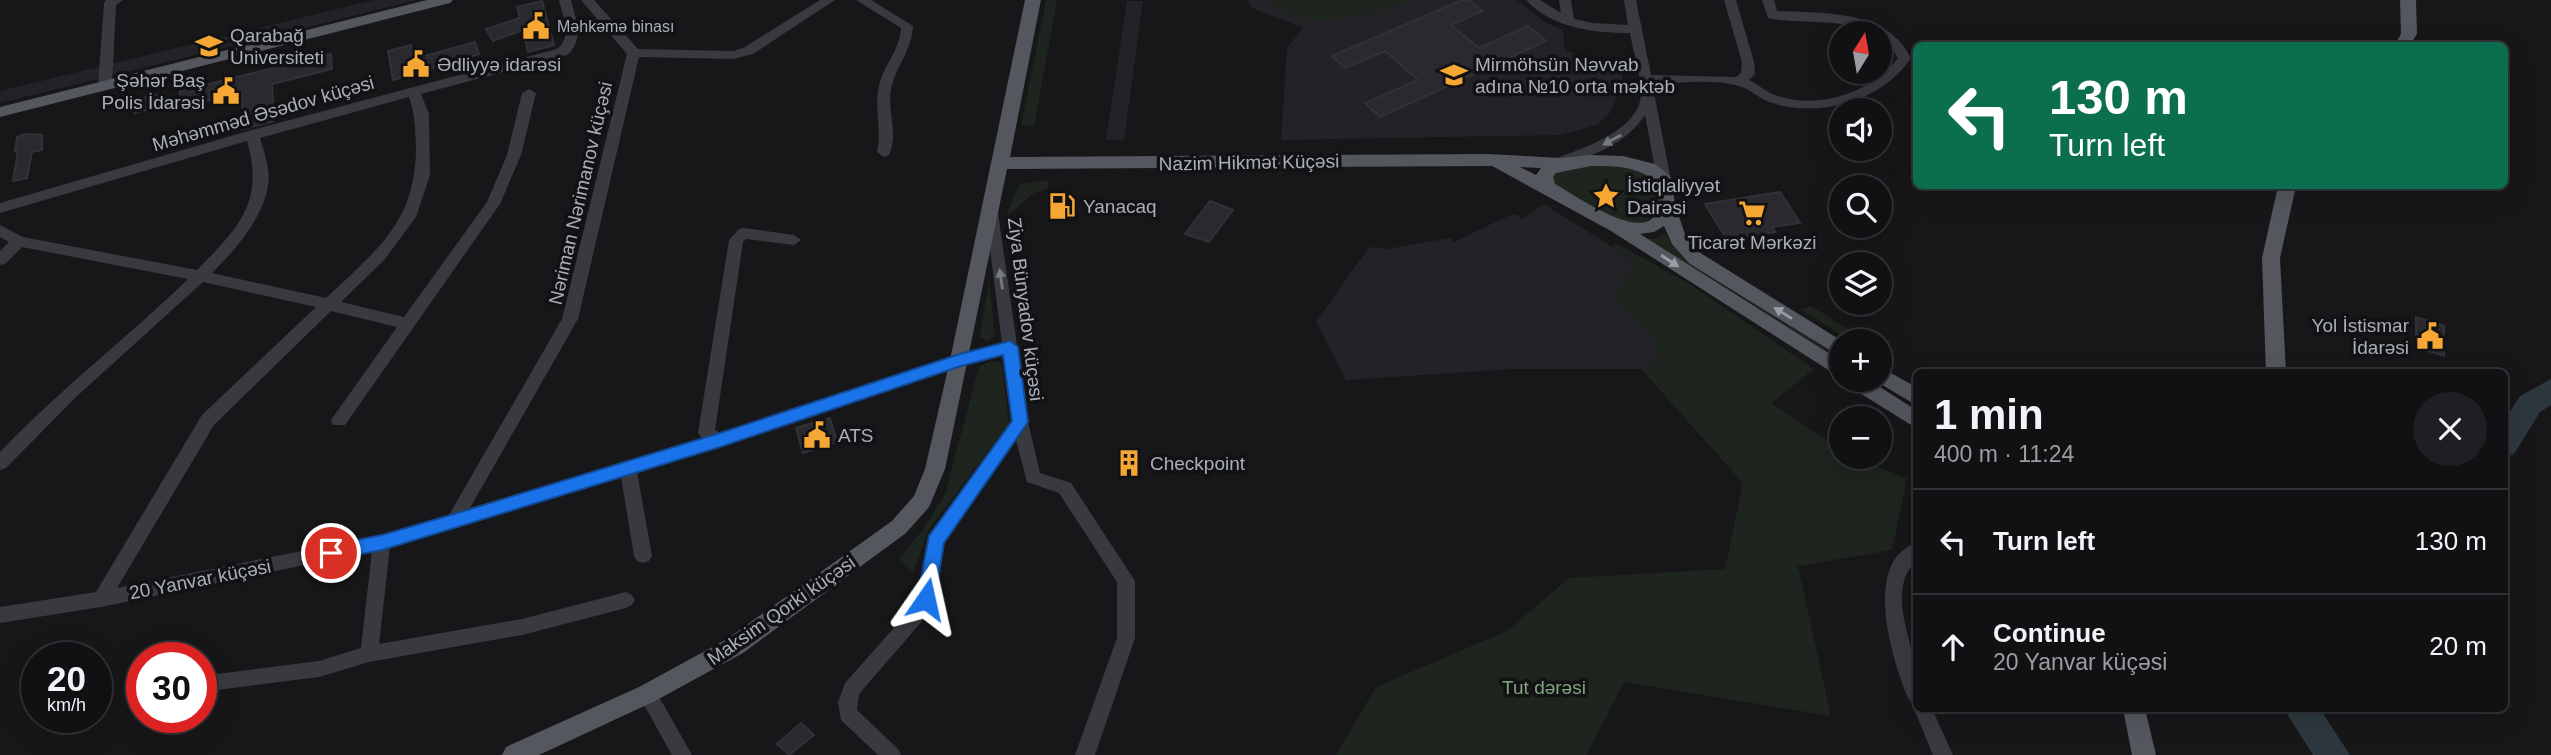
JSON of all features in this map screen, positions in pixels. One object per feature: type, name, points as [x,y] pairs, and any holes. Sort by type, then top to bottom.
[{"type":"main road","points":[[0,112],[444,0]]},
{"type":"main road","points":[[960,360],[1033,0]]},
{"type":"main road","points":[[2404,42],[2409,34],[2408,0]]},
{"type":"main road","points":[[1488,160],[1548,187],[1612,225],[1829,363]]},
{"type":"main road","name":"Nazim Hikmət Küçəsi","points":[[1002,163],[1592,161],[1632,164],[1652,169],[1664,180]]},
{"type":"main road","points":[[1548,187],[1544,176],[1546,170],[1557,163]]},
{"type":"main road","points":[[1664,180],[1667,208],[1678,240],[1696,259],[1829,342]]},
{"type":"main road","points":[[2276,369],[2271,258],[2286,189]]},
{"type":"main road","points":[[1612,225],[1648,228],[1661,220],[1667,208]]},
{"type":"main road","name":"Maksim Qorki küçəsi","points":[[514,755],[647,694],[735,646],[899,527],[922,502],[935,469],[960,360]]},
{"type":"main road","points":[[1892,382],[1913,395]]},
{"type":"main road","points":[[1873,392],[1913,418]]},
{"type":"main road","points":[[2135,712],[2144,755]]},
{"type":"street","points":[[105,85],[110,3],[117,0]]},
{"type":"street","name":"Məhəmməd Əsədov küçəsi","points":[[0,208],[252,135],[562,52],[571,46],[574,39],[565,0]]},
{"type":"street","points":[[587,0],[634,53],[733,55],[748,51],[830,0]]},
{"type":"street","points":[[862,0],[907,26],[905,41],[885,89],[887,143],[884,152]]},
{"type":"street","points":[[1532,0],[1556,18],[1568,22],[1597,28],[1636,29]]},
{"type":"street","points":[[1565,0],[1568,22]]},
{"type":"street","points":[[1630,0],[1664,180]]},
{"type":"street","points":[[1730,0],[1748,62],[1748,74],[1739,81]]},
{"type":"street","points":[[1645,79],[1739,81],[1775,100],[1837,102],[1865,92],[1897,71],[1905,58],[1902,47],[1887,34],[1846,21],[1772,15],[1768,0]]},
{"type":"street","name":"Nəriman Nərimanov küçəsi","points":[[454,521],[570,319],[634,53]]},
{"type":"street","points":[[102,599],[208,419],[380,255],[409,217],[423,175],[422,114],[414,92]]},
{"type":"street","points":[[339,420],[493,204],[513,155],[529,93]]},
{"type":"street","points":[[1557,163],[1610,142],[1622,134],[1635,124],[1648,95]]},
{"type":"street","points":[[0,463],[61,400],[202,276],[247,221],[261,187],[260,160],[252,135]]},
{"type":"street","name":"Ziya Bünyadov küçəsi","points":[[990,206],[1020,422],[1033,477],[1065,488],[1126,581],[1126,638],[1085,755]]},
{"type":"street","points":[[0,230],[19,241],[202,276],[331,304],[407,324]]},
{"type":"street","points":[[720,440],[706,433],[736,240],[744,233],[794,240]]},
{"type":"street","points":[[0,260],[19,241]]},
{"type":"street","name":"20 Yanvar küçəsi","points":[[0,615],[102,599],[382,542],[720,440],[960,360],[1010,347]]},
{"type":"street","name":"Ziya Bünyadov küçəsi","points":[[891,755],[848,714],[847,702],[852,689],[886,646],[925,606],[936,541],[1020,422]]},
{"type":"street","points":[[628,467],[643,556]]},
{"type":"street","points":[[369,654],[382,542]]},
{"type":"street","points":[[1913,553],[1898,569],[1895,594],[1900,646],[1913,687]]},
{"type":"street","points":[[217,682],[319,669],[369,654],[522,627],[626,600]]},
{"type":"street","points":[[647,694],[682,755]]},
{"type":"street","points":[[1924,712],[1942,755]]},
{"type":"shaded area","name":"Qarabağ Universiteti","points":[[374,0],[417,0],[0,103],[0,91]]},
{"type":"shaded area","name":"Mirmöhsün Nəvvab adına №10 orta məktəb","points":[[1247,0],[1517,0],[1545,22],[1563,30],[1565,50],[1593,62],[1621,66],[1623,83],[1609,114],[1597,125],[1560,135],[1281,140],[1287,48],[1303,28],[1252,8]]},
{"type":"shaded area","points":[[1127,1],[1143,1],[1124,140],[1106,140]]},
{"type":"shaded area","points":[[1544,204],[1630,258],[1632,270],[1614,297],[1653,337],[1662,363],[1641,369],[1513,369],[1346,380],[1316,322],[1369,247],[1387,249],[1450,238],[1454,242],[1510,215],[1517,214],[1521,220]]},
{"type":"green space","points":[[1046,0],[1057,0],[1034,126],[1021,125]]},
{"type":"green space","points":[[1271,0],[1415,0],[1381,11],[1320,20],[1284,11]]},
{"type":"green space","points":[[1623,166],[1646,173],[1655,183],[1659,194],[1658,206],[1652,216],[1642,223],[1627,224],[1609,219],[1554,184],[1551,174],[1571,167]]},
{"type":"green space","points":[[1049,180],[1048,188],[1032,194],[1005,219],[1019,184]]},
{"type":"green space","points":[[1664,233],[1681,254],[1829,350],[1829,356],[1644,239],[1655,239]]},
{"type":"green space","name":"Tut dərəsi","points":[[1616,243],[1691,285],[1814,369],[1771,403],[1829,442],[1829,469],[1883,469],[1907,478],[1892,550],[1798,566],[1831,716],[1624,682],[1587,755],[1336,755],[1376,687],[1507,631],[1569,578],[1725,569],[1743,483],[1641,369],[1662,363],[1653,337],[1614,297],[1632,270],[1630,258],[1612,246]]},
{"type":"green space","points":[[989,280],[995,336],[987,341],[980,337]]},
{"type":"green space","points":[[1811,306],[1848,329],[1832,329],[1801,310]]},
{"type":"green space","points":[[996,361],[1002,364],[1009,424],[929,529],[913,572],[899,559],[924,528],[945,494],[979,367]]},
{"type":"building","points":[[1462,0],[1469,0],[1482,11],[1451,25],[1479,48],[1528,26],[1546,41],[1380,117],[1365,103],[1418,80],[1385,51],[1345,68],[1332,56]]},
{"type":"building","name":"Məhkəmə binası","points":[[542,1],[554,45],[528,52],[523,30],[493,41],[486,29],[520,18],[517,7]]},
{"type":"building","name":"Ədliyyə idarəsi","points":[[475,42],[479,54],[393,80],[388,51],[411,45],[414,59]]},
{"type":"building","name":"Şəhər Baş Polis İdarəsi","points":[[331,54],[332,69],[272,84],[274,121],[244,129],[241,92],[179,108],[180,91]]},
{"type":"building","points":[[164,93],[164,106],[134,113],[135,100]]},
{"type":"building","points":[[26,134],[42,135],[42,150],[32,152],[27,178],[13,181],[18,150],[15,151],[17,137]]},
{"type":"building","name":"Ticarət Mərkəzi","points":[[1780,192],[1800,223],[1772,227],[1775,232],[1727,240],[1705,204]]},
{"type":"building","points":[[1210,201],[1233,210],[1209,242],[1185,234]]},
{"type":"building","name":"Yol İstismar İdarəsi","points":[[2416,317],[2444,326],[2444,356],[2416,347]]},
{"type":"building","name":"ATS","points":[[830,418],[837,442],[803,453],[796,428]]},
{"type":"building","points":[[801,723],[814,735],[789,755],[777,744]]},
{"type":"waterway","points":[[2508,440],[2530,404],[2551,390]]},
{"type":"waterway","points":[[2303,712],[2333,755]]},
{"type":"place","name":"Məhkəmə binası","points":[[536,26]]},
{"type":"place","name":"Qarabağ Universiteti","points":[[209,46]]},
{"type":"place","name":"Ədliyyə idarəsi","points":[[416,64]]},
{"type":"place","name":"Mirmöhsün Nəvvab adına №10 orta məktəb","points":[[1454,75]]},
{"type":"place","name":"Şəhər Baş Polis İdarəsi","points":[[226,91]]},
{"type":"place","name":"İstiqlaliyyət Dairəsi","points":[[1606,196]]},
{"type":"place","name":"Yanacaq","points":[[1062,206]]},
{"type":"place","name":"Ticarət Mərkəzi","points":[[1752,213]]},
{"type":"place","name":"Yol İstismar İdarəsi","points":[[2430,336]]},
{"type":"place","name":"ATS","points":[[817,435]]},
{"type":"place","name":"Checkpoint","points":[[1129,463]]},
{"type":"route","points":[[331,553],[382,542],[454,521],[720,440],[960,360],[1010,347],[1020,422],[968,492],[936,541],[926,599]]}]
